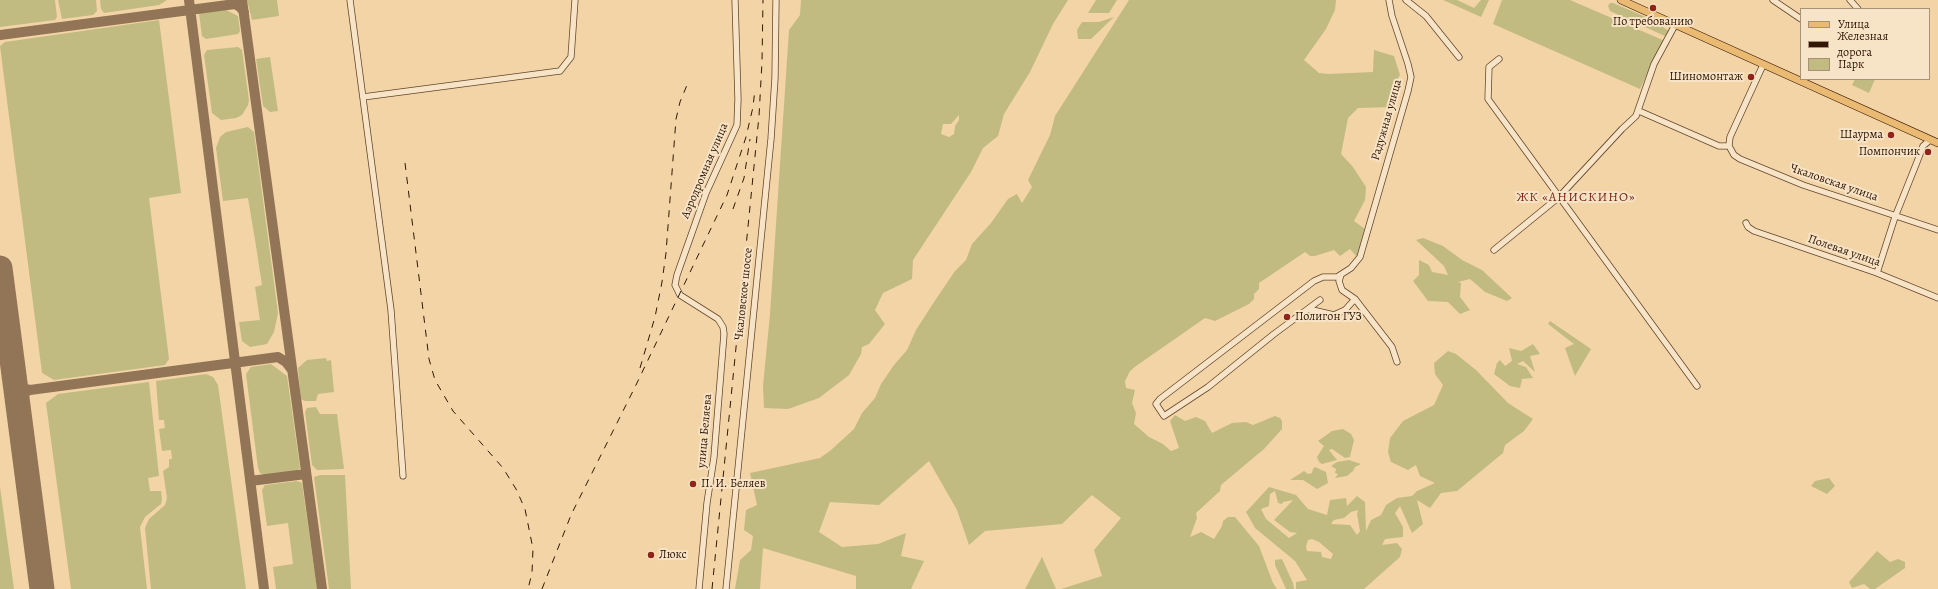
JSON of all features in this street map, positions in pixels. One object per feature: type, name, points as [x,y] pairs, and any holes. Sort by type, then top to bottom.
[{"type":"main road","points":[[1620,0],[1938,143]]},
{"type":"street","points":[[350,0],[391,310],[403,476]]},
{"type":"street","points":[[363,97],[560,71],[571,57],[575,0]]},
{"type":"street","name":"Аэродромная улица","points":[[721,323],[709,312],[682,296],[675,288],[677,276],[706,193],[737,125],[735,0]]},
{"type":"street","name":"Чкаловское шоссе","points":[[726,589],[771,138],[775,78],[776,0]]},
{"type":"street","name":"Радужная улица","points":[[1341,275],[1352,268],[1360,257],[1411,77],[1392,16],[1390,0]]},
{"type":"street","points":[[1406,0],[1426,16],[1459,57]]},
{"type":"street","points":[[1773,0],[1800,18]]},
{"type":"street","points":[[1850,0],[1857,8]]},
{"type":"street","points":[[1494,250],[1559,196],[1636,116],[1647,82],[1675,25]]},
{"type":"street","points":[[1499,59],[1489,67],[1488,99],[1697,386]]},
{"type":"street","points":[[1638,111],[1719,146],[1729,146],[1733,128],[1763,65]]},
{"type":"street","points":[[1877,273],[1895,216],[1923,146],[1930,140]]},
{"type":"street","name":"Чкаловская улица","points":[[1729,146],[1734,155],[1752,165],[1938,230]]},
{"type":"street","name":"Полевая улица","points":[[1746,222],[1748,227],[1754,231],[1877,273],[1938,298]]},
{"type":"street","points":[[1341,275],[1338,281],[1342,290],[1355,299],[1392,347],[1397,362]]},
{"type":"street","points":[[1320,300],[1208,387],[1164,416],[1156,404],[1160,399],[1314,281],[1323,277],[1337,277],[1341,275]]},
{"type":"street","points":[[1308,309],[1334,315],[1345,310],[1355,299]]},
{"type":"street","name":"улица Беляева","points":[[699,589],[707,503],[714,457],[724,334],[721,323]]},
{"type":"green space","points":[[0,0],[55,0],[57,17],[55,20],[0,27]]},
{"type":"green space","points":[[58,0],[96,0],[97,11],[93,15],[62,19]]},
{"type":"green space","points":[[100,0],[167,0],[159,5],[104,13],[101,9]]},
{"type":"green space","points":[[247,0],[277,0],[279,16],[252,20]]},
{"type":"green space","points":[[801,0],[1068,0],[1053,24],[1030,72],[1004,114],[998,136],[983,148],[971,172],[913,260],[912,279],[883,293],[875,310],[885,324],[869,344],[862,347],[861,354],[849,375],[819,398],[788,409],[764,408],[763,386],[770,314],[789,30],[800,15]],"holes":[[[959,115],[959,120],[955,126],[954,134],[949,137],[941,134],[943,124],[951,124]]]},
{"type":"green space","points":[[1096,0],[1117,0],[1109,13],[1088,13]]},
{"type":"green space","points":[[1129,0],[1336,0],[1335,10],[1326,29],[1304,60],[1319,73],[1373,72],[1374,50],[1394,56],[1400,75],[1393,86],[1397,91],[1394,107],[1358,108],[1348,118],[1341,154],[1353,167],[1366,187],[1365,200],[1354,221],[1365,229],[1357,257],[1350,249],[1340,256],[1334,250],[1315,256],[1310,256],[1305,252],[1259,283],[1259,289],[1254,294],[1254,299],[1249,304],[1215,321],[1205,318],[1136,366],[1130,371],[1125,381],[1126,388],[1135,390],[1132,403],[1136,413],[1134,424],[1149,437],[1163,444],[1171,451],[1179,448],[1170,421],[1175,415],[1185,421],[1196,417],[1205,421],[1212,433],[1232,423],[1246,422],[1253,425],[1275,416],[1280,418],[1282,421],[1282,429],[1264,449],[1221,485],[1220,491],[1196,513],[1197,518],[1190,537],[1201,532],[1214,539],[1222,526],[1223,521],[1228,517],[1235,517],[1259,546],[1273,583],[1277,589],[1061,589],[1102,576],[1094,550],[1121,518],[1092,495],[1062,524],[985,531],[969,545],[957,510],[929,461],[879,505],[830,502],[819,532],[842,547],[878,544],[906,533],[901,556],[924,561],[911,589],[856,589],[856,576],[763,548],[760,589],[735,589],[740,560],[751,550],[753,536],[744,530],[746,510],[757,505],[750,473],[820,458],[854,429],[862,413],[875,398],[881,384],[894,365],[907,350],[916,330],[934,302],[955,271],[966,260],[972,244],[991,223],[1008,199],[1017,194],[1022,203],[1032,187],[1028,180],[1050,135],[1055,116]]},
{"type":"green space","points":[[1443,0],[1457,0],[1474,8],[1481,0],[1489,0],[1481,17]]},
{"type":"green space","points":[[1502,0],[1570,0],[1665,41],[1658,51],[1640,89],[1493,24]]},
{"type":"green space","points":[[1610,3],[1646,17],[1648,21],[1651,20],[1671,32],[1667,37],[1610,11],[1608,6]]},
{"type":"green space","points":[[226,10],[238,16],[240,31],[238,34],[206,39],[202,36],[199,13]]},
{"type":"green space","points":[[1114,17],[1091,39],[1078,39],[1077,30],[1082,22],[1099,22]]},
{"type":"green space","points":[[159,20],[181,193],[149,198],[169,359],[165,365],[54,380],[42,373],[0,46],[5,42]]},
{"type":"green space","points":[[238,47],[242,50],[249,100],[248,105],[242,115],[236,118],[221,120],[212,113],[204,55],[207,50]]},
{"type":"green space","points":[[270,57],[278,111],[270,112],[263,106],[256,59]]},
{"type":"green space","points":[[1854,80],[1875,80],[1869,93],[1852,85]]},
{"type":"green space","points":[[248,127],[254,132],[278,313],[274,332],[267,344],[250,347],[242,341],[239,322],[260,320],[255,287],[262,285],[248,198],[223,201],[216,148],[220,137],[226,132]]},
{"type":"green space","points":[[1423,238],[1443,246],[1462,260],[1482,270],[1512,298],[1507,301],[1485,292],[1470,279],[1458,282],[1461,283],[1460,297],[1470,310],[1460,314],[1448,302],[1428,301],[1413,281],[1419,275],[1419,260],[1429,265],[1432,272],[1448,275],[1444,266],[1416,240]]},
{"type":"green space","points":[[1550,321],[1591,349],[1575,376],[1565,348],[1574,344],[1548,324]]},
{"type":"green space","points":[[1533,344],[1540,354],[1530,356],[1535,372],[1523,361],[1517,364],[1526,367],[1533,378],[1522,379],[1520,388],[1510,386],[1494,374],[1497,363],[1500,360],[1505,366],[1512,361],[1509,348],[1521,351]]},
{"type":"green space","points":[[1448,351],[1456,354],[1476,370],[1508,403],[1533,419],[1524,431],[1505,445],[1503,453],[1457,491],[1441,493],[1430,508],[1417,500],[1423,524],[1412,533],[1400,506],[1395,513],[1403,527],[1403,537],[1385,539],[1382,545],[1397,543],[1402,549],[1400,557],[1364,589],[1296,589],[1296,582],[1307,580],[1295,561],[1255,528],[1246,512],[1269,487],[1296,495],[1308,509],[1327,515],[1330,500],[1346,498],[1347,506],[1357,496],[1365,502],[1366,531],[1371,520],[1381,515],[1386,505],[1397,498],[1412,496],[1417,491],[1435,483],[1420,476],[1416,465],[1408,470],[1391,462],[1388,452],[1390,438],[1403,421],[1434,405],[1443,385],[1435,374],[1434,363]],"holes":[[[1275,491],[1278,503],[1282,504],[1283,502],[1293,500],[1274,520],[1290,532],[1297,533],[1289,538],[1266,519],[1261,509],[1269,506],[1270,494]],[[1358,510],[1357,514],[1360,531],[1357,535],[1350,525],[1331,524],[1334,520],[1344,518],[1351,512]],[[1312,539],[1319,542],[1333,554],[1331,559],[1322,557],[1321,552],[1307,551],[1306,547],[1308,540]]]},
{"type":"green space","points":[[326,358],[327,361],[331,360],[334,392],[318,394],[316,401],[305,401],[301,399],[298,368],[307,360]]},
{"type":"green space","points":[[271,364],[287,376],[300,468],[297,471],[265,475],[260,473],[258,468],[246,374],[251,367]]},
{"type":"green space","points":[[206,374],[213,377],[218,385],[246,589],[151,589],[145,528],[149,519],[165,505],[167,498],[163,471],[169,467],[169,459],[172,459],[171,450],[162,451],[159,429],[165,428],[164,420],[159,420],[156,381]]},
{"type":"green space","points":[[149,382],[159,476],[148,478],[150,491],[161,491],[162,500],[161,504],[145,517],[140,527],[147,589],[71,589],[46,403],[58,394]]},
{"type":"green space","points":[[316,407],[320,414],[337,414],[344,469],[317,470],[312,465],[305,412],[307,408]]},
{"type":"green space","points":[[1343,429],[1351,434],[1354,440],[1350,457],[1345,458],[1332,449],[1329,450],[1337,460],[1322,464],[1319,462],[1317,457],[1324,446],[1318,441],[1332,431]]},
{"type":"green space","points":[[1349,460],[1361,464],[1355,467],[1347,476],[1335,478],[1338,474],[1335,473],[1336,469],[1331,466],[1337,462]]},
{"type":"green space","points":[[1315,467],[1326,472],[1328,483],[1317,489],[1303,480],[1290,480],[1304,471],[1308,474],[1312,473]]},
{"type":"green space","points":[[320,475],[345,475],[351,589],[329,589],[314,477]]},
{"type":"green space","points":[[1829,478],[1835,486],[1827,494],[1811,486],[1815,481]]},
{"type":"green space","points":[[297,481],[302,483],[317,589],[276,589],[273,567],[293,564],[288,523],[267,526],[262,490],[265,485]]},
{"type":"green space","points":[[0,487],[14,589],[0,589]]},
{"type":"green space","points":[[1877,551],[1890,562],[1898,559],[1905,562],[1905,568],[1875,589],[1870,589],[1864,584],[1852,588],[1849,582]]},
{"type":"green space","points":[[1042,557],[1056,589],[1025,589]]},
{"type":"green space","points":[[1282,559],[1293,583],[1294,589],[1286,589],[1275,565],[1275,560]]},
{"type":"taxiway","points":[[189,0],[264,589]]},
{"type":"taxiway","points":[[242,0],[322,589]]},
{"type":"taxiway","points":[[0,35],[235,4],[244,12]]},
{"type":"taxiway","points":[[15,380],[20,388],[30,390],[278,357],[286,362],[292,370]]},
{"type":"taxiway","points":[[18,405],[21,394],[30,390]]},
{"type":"taxiway","points":[[250,481],[306,474]]},
{"type":"runway","points":[[0,268],[42,589]]},
{"type":"railway","points":[[712,589],[759,116],[763,0]]},
{"type":"railway","points":[[640,368],[655,317],[662,282],[666,253],[676,119],[680,102],[687,85]]},
{"type":"railway","points":[[542,589],[571,515],[636,385],[727,195],[746,137],[753,107],[755,89]]},
{"type":"railway","points":[[733,209],[744,178],[750,139]]},
{"type":"railway","points":[[405,163],[429,359],[435,380],[453,411],[503,468],[516,489],[525,509],[533,549],[532,573],[528,589]]},
{"type":"place","name":"По требованию","points":[[1653,8]]},
{"type":"place","name":"Шиномонтаж","points":[[1751,77]]},
{"type":"place","name":"Шаурма","points":[[1891,135]]},
{"type":"place","name":"Помпончик","points":[[1928,152]]},
{"type":"place","name":"Полигон ГУЗ","points":[[1287,317]]},
{"type":"place","name":"П. И. Беляев","points":[[693,484]]},
{"type":"place","name":"Люкс","points":[[651,555]]},
{"type":"district","name":"ЖК «АНИСКИНО»","points":[[1576,198]]}]
